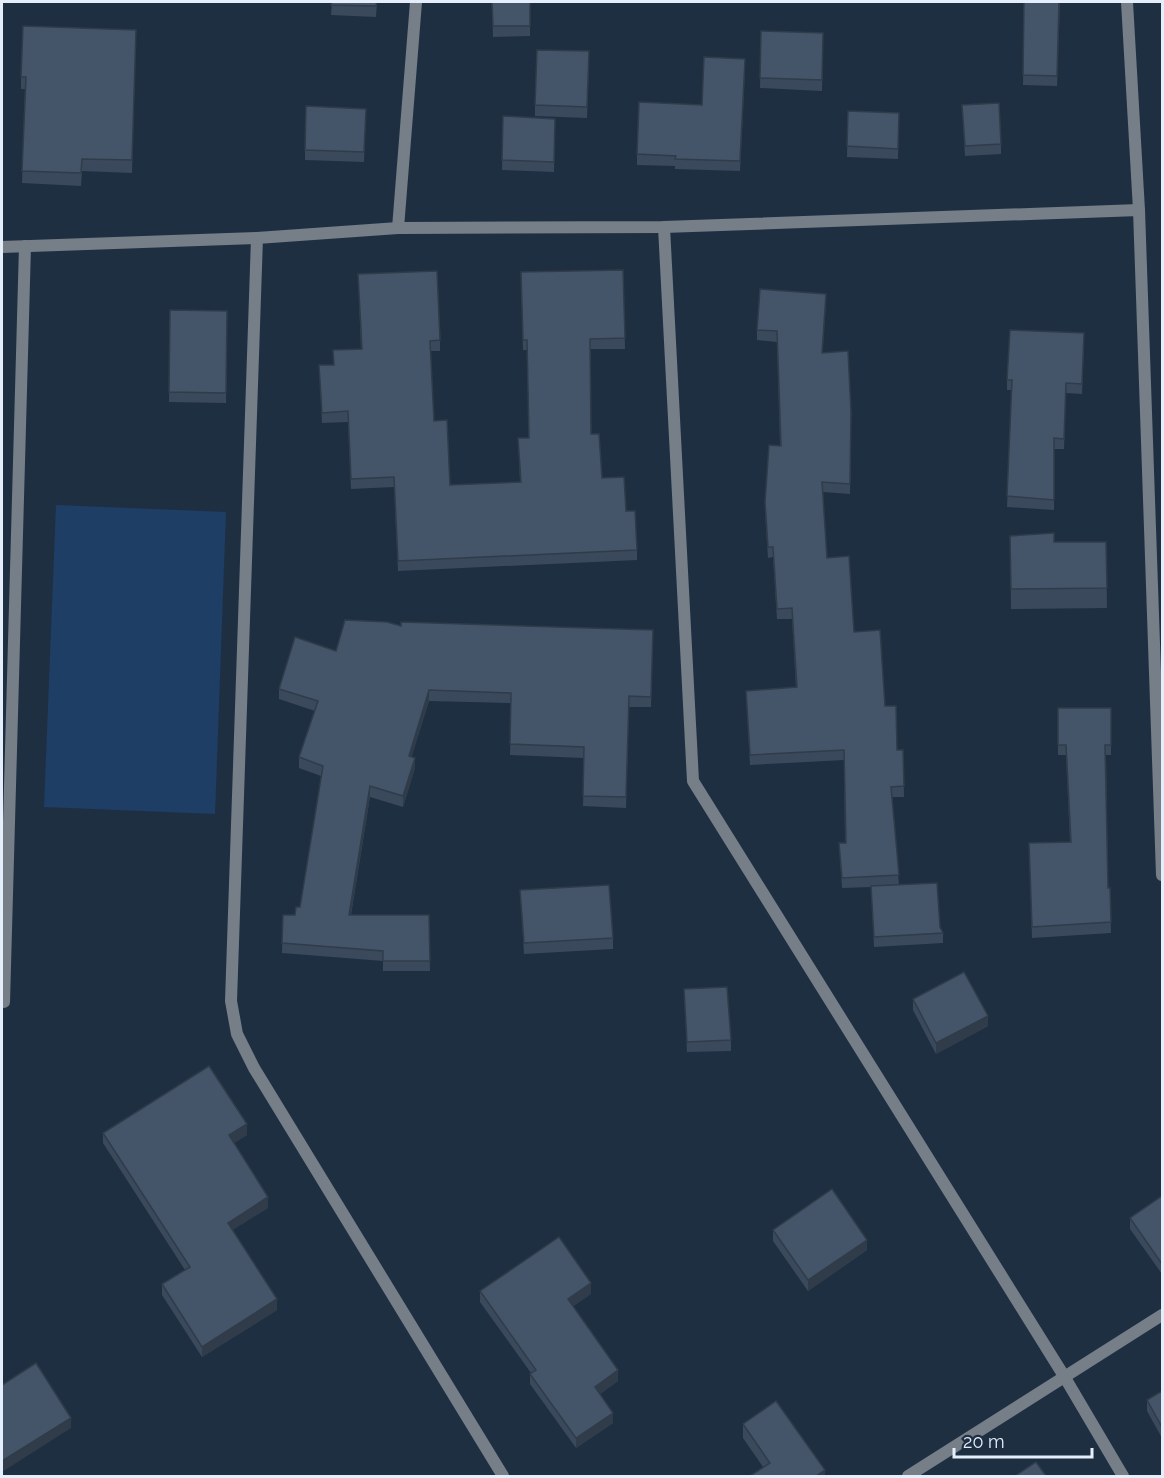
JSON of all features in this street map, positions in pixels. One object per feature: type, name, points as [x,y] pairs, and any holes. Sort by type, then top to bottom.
[{"type":"street","points":[[398,228],[416,2]]},
{"type":"street","points":[[1127,2],[1139,210],[1162,875]]},
{"type":"street","points":[[2,247],[257,238],[398,228],[664,227],[1139,210]]},
{"type":"street","points":[[664,227],[693,781],[1064,1376],[1123,1476]]},
{"type":"street","points":[[257,238],[231,1001],[237,1034],[254,1068],[503,1476]]},
{"type":"street","points":[[4,1002],[25,246]]},
{"type":"street","points":[[908,1476],[1162,1315]]},
{"type":"shaded area","points":[[56,505],[226,512],[215,814],[44,807]]},
{"type":"building","points":[[332,2],[377,2],[376,6],[331,5]]},
{"type":"building","points":[[492,2],[530,2],[530,26],[493,26]]},
{"type":"building","points":[[1024,2],[1059,2],[1057,76],[1023,75]]},
{"type":"building","points":[[23,26],[136,30],[132,160],[82,159],[81,173],[22,171],[26,77],[21,77]]},
{"type":"building","points":[[761,31],[823,33],[822,80],[760,78]]},
{"type":"building","points":[[537,50],[589,51],[587,107],[535,105]]},
{"type":"building","points":[[704,57],[745,59],[740,161],[675,159],[676,156],[637,154],[639,102],[702,105]]},
{"type":"building","points":[[999,103],[1001,144],[965,146],[962,105]]},
{"type":"building","points":[[306,106],[366,109],[364,152],[305,150]]},
{"type":"building","points":[[848,111],[899,113],[898,149],[847,146]]},
{"type":"building","points":[[503,116],[555,119],[554,162],[502,160]]},
{"type":"building","points":[[623,270],[625,338],[590,339],[591,434],[599,434],[602,478],[624,477],[626,511],[635,511],[637,550],[398,561],[394,477],[351,479],[348,411],[322,413],[319,365],[334,365],[333,350],[362,349],[358,274],[437,271],[440,340],[430,341],[434,421],[447,420],[450,485],[521,482],[518,438],[529,438],[527,340],[523,340],[521,272]]},
{"type":"building","points":[[760,289],[826,294],[822,353],[848,351],[851,412],[850,484],[822,482],[827,558],[849,556],[854,632],[880,630],[885,706],[896,706],[897,750],[903,750],[904,786],[891,787],[899,875],[842,878],[839,843],[846,843],[844,750],[750,755],[746,691],[797,687],[792,608],[777,609],[773,547],[768,547],[765,502],[769,445],[781,446],[777,331],[757,330]]},
{"type":"building","points":[[170,310],[227,311],[226,393],[169,392]]},
{"type":"building","points":[[1010,330],[1084,333],[1082,384],[1066,383],[1064,439],[1054,438],[1054,500],[1007,496],[1012,380],[1007,380]]},
{"type":"building","points":[[1054,533],[1054,542],[1106,542],[1107,588],[1011,589],[1010,536]]},
{"type":"building","points":[[345,620],[387,622],[401,626],[401,622],[653,630],[651,697],[629,696],[626,797],[583,796],[584,747],[510,744],[511,693],[429,690],[409,756],[415,758],[403,796],[370,786],[349,915],[429,915],[430,961],[383,961],[383,951],[282,943],[283,915],[295,915],[296,907],[300,907],[323,766],[299,757],[318,701],[279,689],[295,637],[336,651]]},
{"type":"building","points":[[1058,708],[1111,708],[1111,745],[1105,745],[1108,888],[1110,888],[1111,922],[1032,927],[1029,843],[1071,842],[1066,745],[1058,745]]},
{"type":"building","points":[[937,883],[940,927],[943,933],[874,937],[871,886]]},
{"type":"building","points":[[609,885],[613,938],[524,943],[520,890]]},
{"type":"building","points":[[964,972],[988,1016],[936,1043],[913,999]]},
{"type":"building","points":[[727,987],[731,1040],[687,1042],[684,989]]},
{"type":"building","points":[[209,1066],[247,1124],[229,1135],[268,1197],[228,1223],[277,1299],[202,1347],[162,1284],[190,1267],[103,1133]]},
{"type":"building","points":[[832,1189],[867,1240],[808,1280],[773,1230]]},
{"type":"building","points":[[1162,1196],[1162,1264],[1130,1218]]},
{"type":"building","points":[[559,1237],[591,1283],[568,1299],[618,1370],[595,1387],[613,1413],[576,1438],[530,1374],[536,1370],[480,1291]]},
{"type":"building","points":[[36,1363],[71,1418],[2,1461],[2,1385]]},
{"type":"building","points":[[1162,1391],[1162,1427],[1147,1400]]},
{"type":"building","points":[[776,1401],[825,1470],[816,1476],[750,1476],[770,1463],[743,1424]]},
{"type":"building","points":[[1036,1462],[1046,1476],[1015,1476]]}]
